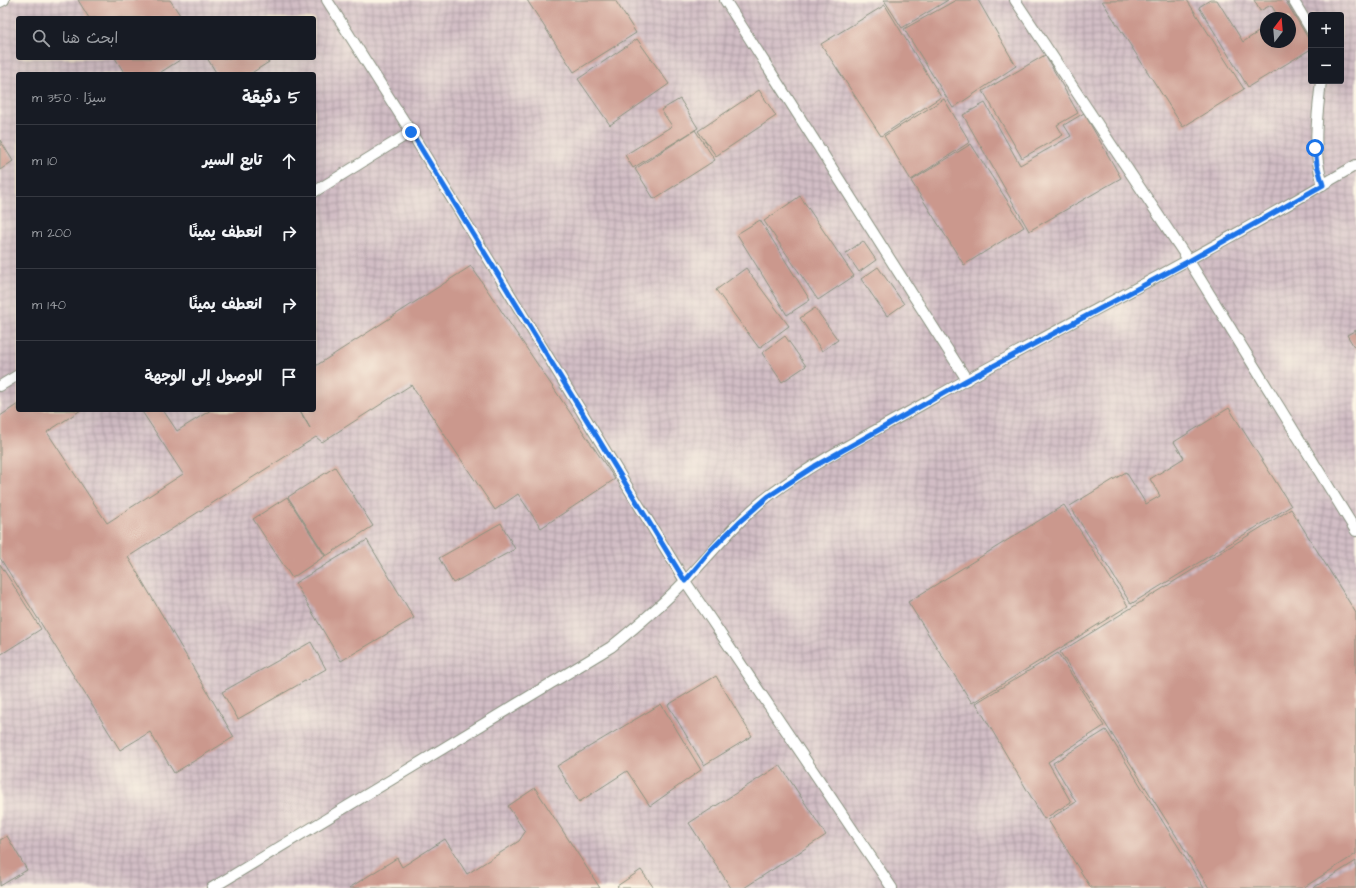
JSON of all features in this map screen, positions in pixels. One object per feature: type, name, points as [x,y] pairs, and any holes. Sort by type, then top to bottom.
[{"type":"lane","points":[[0,2],[4,0]]},
{"type":"lane","points":[[327,0],[411,132],[685,581],[892,888]]},
{"type":"lane","points":[[725,0],[967,380]]},
{"type":"lane","points":[[1015,0],[1189,261],[1356,531]]},
{"type":"lane","points":[[1292,0],[1308,25]]},
{"type":"lane","points":[[1321,84],[1315,148],[1317,165],[1323,185]]},
{"type":"lane","points":[[316,191],[411,132]]},
{"type":"lane","points":[[212,888],[611,647],[648,617],[685,581],[711,550],[769,496],[815,466],[967,380],[1189,261],[1356,165]]},
{"type":"lane","points":[[0,386],[16,376]]},
{"type":"shaded area","points":[[0,0],[1356,0],[1356,888],[0,888]]},
{"type":"building","points":[[78,0],[170,0],[181,16],[88,16]]},
{"type":"building","points":[[527,0],[615,0],[636,33],[574,72]]},
{"type":"building","points":[[884,0],[948,0],[902,28]]},
{"type":"building","points":[[956,0],[978,0],[1016,66],[953,108],[904,29]]},
{"type":"building","points":[[1187,0],[1244,89],[1183,127],[1102,1]]},
{"type":"building","points":[[1210,0],[1217,0],[1243,42],[1260,31],[1260,48],[1296,48],[1296,18],[1308,38],[1308,51],[1248,87],[1199,7]]},
{"type":"building","points":[[1254,0],[1285,0],[1292,12],[1275,12],[1271,5],[1260,11]]},
{"type":"building","points":[[885,5],[941,97],[881,136],[821,44]]},
{"type":"building","points":[[637,39],[669,84],[610,125],[578,79]]},
{"type":"building","points":[[1045,55],[1078,113],[1057,125],[1063,135],[1022,158],[983,91]]},
{"type":"building","points":[[116,60],[180,60],[161,72],[124,72]]},
{"type":"building","points":[[208,60],[268,60],[269,62],[253,72],[216,72]]},
{"type":"building","points":[[759,90],[776,116],[716,156],[698,131]]},
{"type":"building","points":[[680,99],[698,128],[633,168],[625,155],[672,126],[661,110]]},
{"type":"building","points":[[944,99],[970,142],[911,180],[884,136]]},
{"type":"building","points":[[985,103],[1020,165],[1071,136],[1064,125],[1084,113],[1121,178],[1029,231],[963,115]]},
{"type":"building","points":[[695,130],[715,160],[654,199],[635,169]]},
{"type":"building","points":[[0,140],[13,161],[0,170]]},
{"type":"building","points":[[971,144],[1024,227],[964,265],[911,181]]},
{"type":"building","points":[[800,196],[854,276],[818,300],[764,221]]},
{"type":"building","points":[[760,220],[810,300],[787,315],[737,234]]},
{"type":"building","points":[[863,241],[876,260],[859,272],[846,253]]},
{"type":"building","points":[[471,266],[615,479],[541,528],[518,494],[495,510],[411,385],[322,442],[316,437],[128,557],[234,737],[174,773],[150,732],[120,750],[0,558],[0,416],[16,405],[16,412],[78,412],[47,432],[107,523],[183,474],[142,412],[164,412],[177,431],[208,412],[300,412],[310,428],[301,412],[316,412],[316,366]]},
{"type":"building","points":[[878,267],[904,304],[887,316],[861,279]]},
{"type":"building","points":[[746,268],[789,326],[759,348],[716,290]]},
{"type":"building","points":[[815,308],[838,340],[822,351],[800,318]]},
{"type":"building","points":[[1356,330],[1356,350],[1347,335]]},
{"type":"building","points":[[785,336],[806,366],[782,382],[762,353]]},
{"type":"building","points":[[1229,408],[1291,506],[1131,604],[1070,506],[1126,472],[1146,504],[1160,496],[1150,479],[1184,458],[1174,442]]},
{"type":"building","points":[[335,467],[373,526],[326,556],[288,497]]},
{"type":"building","points":[[287,497],[325,556],[292,578],[253,519]]},
{"type":"building","points":[[1064,505],[1128,606],[972,703],[908,602]]},
{"type":"building","points":[[1291,509],[1356,613],[1356,854],[1303,888],[1209,888],[1060,652]]},
{"type":"building","points":[[501,523],[515,549],[453,583],[439,558]]},
{"type":"building","points":[[367,540],[414,618],[341,661],[295,583]]},
{"type":"building","points":[[0,564],[41,629],[0,655]]},
{"type":"building","points":[[311,642],[326,669],[238,719],[222,692]]},
{"type":"building","points":[[1058,653],[1104,726],[1048,762],[1071,802],[1044,819],[976,703]]},
{"type":"building","points":[[716,676],[752,736],[704,765],[668,705]]},
{"type":"building","points":[[661,704],[701,770],[650,806],[627,771],[579,802],[557,766]]},
{"type":"building","points":[[1106,730],[1204,888],[1091,888],[1048,820],[1076,802],[1053,763]]},
{"type":"building","points":[[780,765],[826,835],[744,888],[731,888],[689,823]]},
{"type":"building","points":[[535,788],[600,888],[349,888],[397,858],[402,867],[445,839],[467,874],[519,841],[525,832],[508,806]]},
{"type":"building","points":[[7,836],[27,870],[0,886],[0,840]]},
{"type":"building","points":[[1356,861],[1356,888],[1313,888]]},
{"type":"building","points":[[641,870],[654,888],[619,888],[617,886]]},
{"type":"route","points":[[411,132],[685,581],[711,550],[739,522],[769,496],[815,466],[967,380],[1189,261],[1323,185],[1317,165],[1315,148]]}]
